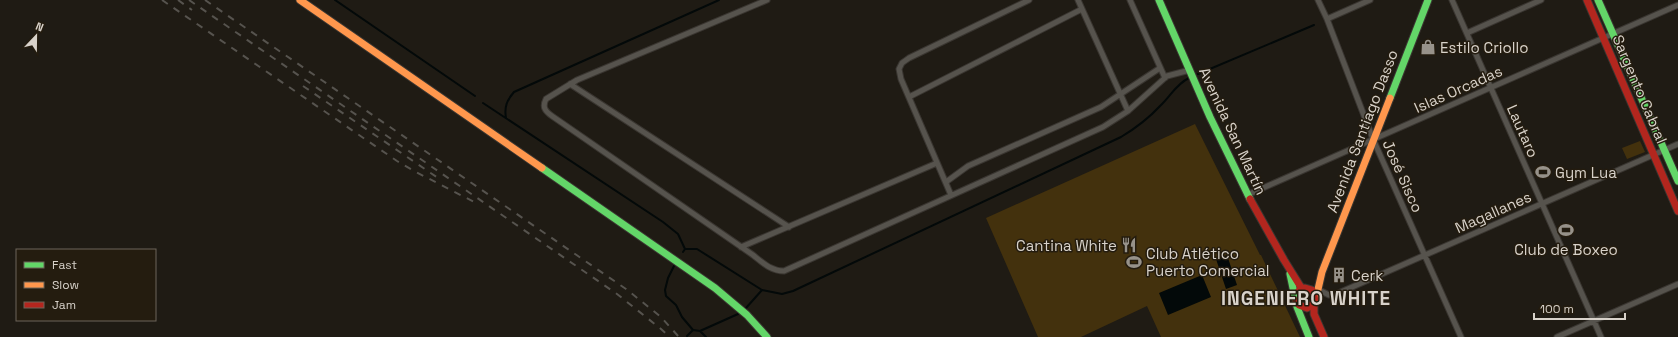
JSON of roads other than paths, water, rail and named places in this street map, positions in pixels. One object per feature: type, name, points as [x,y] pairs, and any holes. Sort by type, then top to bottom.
[{"type":"main road","points":[[300,0],[715,288],[747,315],[767,337]]},
{"type":"main road","name":"Avenida San Martín","points":[[1159,0],[1248,195],[1289,270],[1303,288],[1312,290],[1315,301]]},
{"type":"main road","name":"Avenida Santiago Dasso","points":[[1315,301],[1322,272],[1428,0]]},
{"type":"main road","name":"Sargento Cabral","points":[[1587,0],[1678,211]]},
{"type":"main road","name":"Sargento Cabral","points":[[1598,0],[1678,182]]},
{"type":"main road","name":"Avenida San Martín","points":[[1289,270],[1296,300],[1309,337]]},
{"type":"main road","name":"Avenida Santiago Dasso","points":[[1303,288],[1315,281],[1322,272]]},
{"type":"main road","points":[[1303,288],[1297,292],[1296,300],[1303,308],[1309,308],[1315,301]]},
{"type":"main road","points":[[1315,301],[1314,314],[1324,337]]},
{"type":"street","points":[[767,0],[570,84],[546,98],[543,103],[547,112],[772,269],[784,271],[1103,127],[1128,111],[1159,85],[1167,76],[1190,70]]},
{"type":"street","points":[[951,195],[898,73],[899,69],[902,63],[909,58],[1028,0]]},
{"type":"street","points":[[1079,0],[1128,111]]},
{"type":"street","points":[[1130,0],[1165,78]]},
{"type":"street","name":"José Sisco","points":[[1318,0],[1327,19],[1374,139],[1461,337]]},
{"type":"street","points":[[1327,19],[1370,0]]},
{"type":"street","name":"Lautaro","points":[[1452,0],[1600,337]]},
{"type":"street","points":[[1467,33],[1541,0]]},
{"type":"street","name":"Islas Orcadas","points":[[1248,195],[1678,5]]},
{"type":"street","points":[[908,97],[1082,9]]},
{"type":"street","points":[[946,182],[968,166],[1101,107],[1160,68]]},
{"type":"street","points":[[570,84],[789,227]]},
{"type":"street","name":"Magallanes","points":[[1318,289],[1329,295],[1334,295],[1678,144]]},
{"type":"street","points":[[741,247],[937,163]]},
{"type":"street","points":[[1557,337],[1678,284]]},
{"type":"waterway","points":[[335,0],[475,96]]},
{"type":"waterway","points":[[506,118],[505,110],[514,92],[719,0]]},
{"type":"waterway","points":[[1198,74],[1314,25]]},
{"type":"waterway","points":[[683,252],[685,249],[697,249],[762,290],[782,294],[793,291],[1121,137],[1137,127],[1164,102],[1177,87],[1189,78]]},
{"type":"waterway","points":[[483,103],[663,222],[678,234],[685,249]]},
{"type":"waterway","points":[[674,266],[668,278],[665,290],[666,296],[676,305],[682,317],[693,330]]},
{"type":"waterway","points":[[746,308],[762,290]]},
{"type":"waterway","points":[[687,336],[693,330],[700,331],[738,314]]},
{"type":"waterway","points":[[700,331],[706,337]]},
{"type":"railway","points":[[162,0],[397,161],[478,204]]},
{"type":"railway","points":[[178,0],[192,10]]},
{"type":"railway","points":[[189,0],[617,294],[670,337]]},
{"type":"railway","points":[[205,0],[626,289],[661,317],[679,337]]},
{"type":"railway","points":[[303,86],[438,178]]},
{"type":"place","name":"Estilo Criollo","points":[[1428,47]]},
{"type":"place","name":"Gym Lua","points":[[1543,172]]},
{"type":"place","name":"Club de Boxeo","points":[[1566,230]]},
{"type":"place","name":"Cantina White","points":[[1129,245]]},
{"type":"place","name":"Club Atlético Puerto Comercial","points":[[1134,262]]},
{"type":"place","name":"Cerk","points":[[1339,275]]},
{"type":"district","name":"INGENIERO WHITE","points":[[1306,298]]}]
